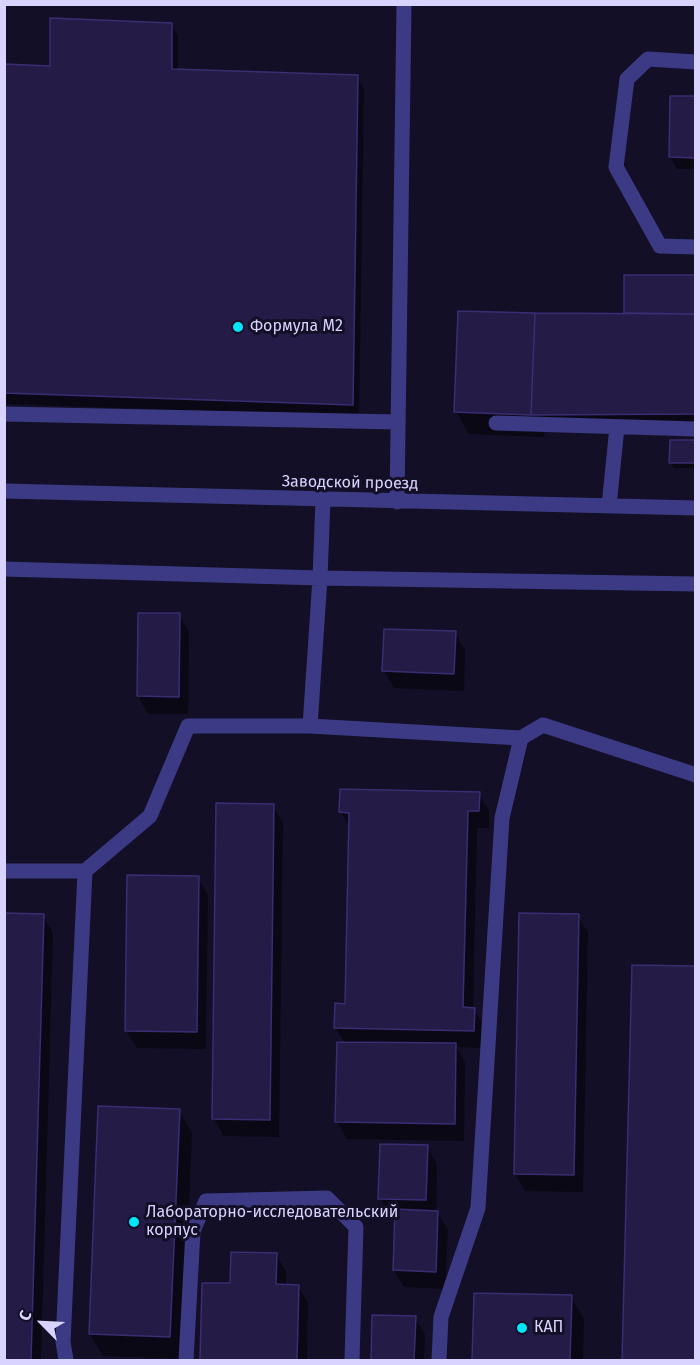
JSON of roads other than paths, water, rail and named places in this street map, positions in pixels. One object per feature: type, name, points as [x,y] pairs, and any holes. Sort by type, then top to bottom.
[{"type":"street","points":[[397,502],[404,4]]},
{"type":"street","points":[[696,62],[648,59],[627,79],[616,167],[660,246],[696,247]]},
{"type":"street","points":[[4,414],[397,422]]},
{"type":"street","points":[[496,423],[696,429]]},
{"type":"street","points":[[609,506],[617,427]]},
{"type":"street","name":"Заводской проезд","points":[[4,491],[696,508]]},
{"type":"street","points":[[310,726],[321,578],[322,500]]},
{"type":"street","points":[[4,569],[321,578],[696,584]]},
{"type":"street","points":[[4,871],[85,871],[150,816],[188,726],[310,726],[521,738],[543,725],[696,775]]},
{"type":"street","points":[[439,1360],[441,1317],[478,1208],[502,818],[521,738]]},
{"type":"street","points":[[66,1360],[63,1342],[85,871]]},
{"type":"street","points":[[186,1360],[193,1231],[206,1201],[327,1198],[356,1227],[352,1360]]},
{"type":"place","name":"Формула М2","points":[[238,327]]},
{"type":"place","name":"Лабораторно-исследовательский корпус","points":[[134,1222]]},
{"type":"place","name":"КАП","points":[[522,1328]]}]
